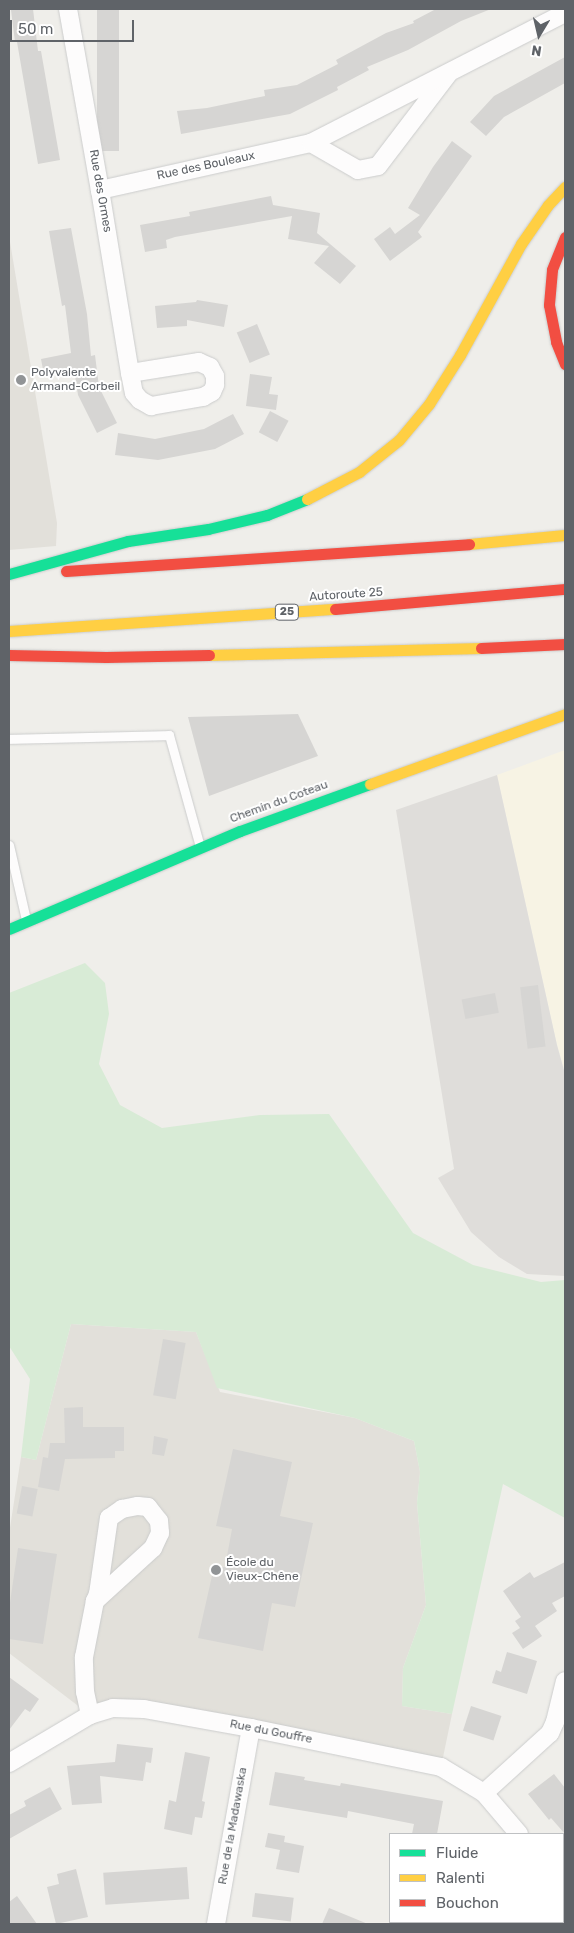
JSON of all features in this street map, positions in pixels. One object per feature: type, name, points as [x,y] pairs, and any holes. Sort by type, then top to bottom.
[{"type":"main road","points":[[9,574],[128,541],[218,527],[267,515],[317,495],[359,472],[399,440],[428,404],[460,355],[521,244],[548,205],[565,187]]},
{"type":"main road","points":[[565,237],[552,270],[549,306],[556,342],[565,364]]},
{"type":"main road","points":[[9,574],[402,549],[565,535]]},
{"type":"main road","name":"Autoroute 25","points":[[9,631],[365,607],[565,589]]},
{"type":"main road","points":[[9,655],[106,657],[412,651],[565,644]]},
{"type":"main road","name":"Chemin du Coteau","points":[[9,929],[200,847],[307,806],[565,714]]},
{"type":"street","name":"Rue des Ormes","points":[[68,9],[130,373]]},
{"type":"street","name":"Rue des Bouleaux","points":[[100,190],[311,143],[450,70],[565,13]]},
{"type":"street","name":"Rue des Bouleaux","points":[[311,143],[358,170],[378,166],[450,70]]},
{"type":"street","points":[[90,1715],[85,1692],[84,1657],[95,1601],[98,1594],[109,1518],[122,1509],[138,1506],[148,1507],[159,1521],[160,1533],[153,1548],[95,1601]]},
{"type":"street","points":[[484,1793],[550,1733],[555,1722],[565,1681]]},
{"type":"street","name":"Rue du Gouffre","points":[[9,1763],[90,1715],[113,1708],[144,1709],[251,1728],[441,1767],[484,1793],[518,1833]]},
{"type":"street","name":"Rue de la Madawaska","points":[[216,1924],[251,1728]]},
{"type":"lane","points":[[9,739],[170,735],[200,847]]},
{"type":"lane","points":[[9,845],[26,922]]},
{"type":"shaded area","name":"Polyvalente Armand-Corbeil","points":[[9,236],[57,523],[56,546],[9,550]]},
{"type":"shaded area","points":[[565,750],[565,1072],[557,1045],[497,775]]},
{"type":"shaded area","points":[[497,775],[565,1074],[565,1276],[527,1274],[499,1257],[471,1232],[438,1178],[454,1169],[396,810]]},
{"type":"shaded area","name":"École du Vieux-Chêne","points":[[71,1324],[196,1332],[220,1392],[355,1418],[414,1441],[420,1472],[417,1503],[426,1605],[403,1668],[402,1706],[452,1714],[441,1767],[144,1709],[90,1715],[9,1653],[9,1534],[21,1457],[36,1460]]},
{"type":"green space","points":[[85,963],[105,983],[109,1014],[99,1064],[120,1105],[162,1128],[260,1115],[329,1114],[413,1233],[473,1265],[541,1282],[565,1280],[565,1518],[503,1484],[452,1714],[402,1706],[403,1668],[426,1605],[417,1503],[420,1472],[414,1441],[355,1418],[217,1388],[196,1332],[71,1324],[36,1460],[21,1457],[30,1379],[9,1346],[9,993]]},
{"type":"building","points":[[33,9],[38,51],[41,51],[60,160],[38,164],[17,42],[15,42],[11,10]]},
{"type":"building","points":[[97,9],[119,9],[119,151],[97,151]]},
{"type":"building","points":[[436,9],[491,9],[461,21],[408,50],[367,67],[369,70],[337,87],[338,90],[290,114],[181,134],[177,111],[207,108],[265,96],[264,90],[297,85],[338,64],[336,60],[386,33],[414,23],[413,21]]},
{"type":"building","points":[[565,57],[565,83],[504,117],[486,136],[470,122],[494,96]]},
{"type":"building","points":[[452,141],[472,156],[418,232],[422,237],[390,261],[374,239],[390,227],[395,234],[420,215],[408,208],[433,167]]},
{"type":"building","points":[[271,196],[273,205],[320,213],[317,233],[356,266],[340,284],[314,263],[329,246],[288,239],[292,216],[175,237],[166,240],[167,248],[145,252],[140,225],[190,216],[189,212]]},
{"type":"building","points":[[71,228],[87,314],[91,356],[95,355],[99,387],[117,423],[97,433],[78,395],[74,369],[44,375],[41,359],[71,353],[65,305],[62,306],[49,231]]},
{"type":"building","points":[[197,300],[228,305],[224,327],[187,320],[187,326],[157,328],[155,306],[196,302]]},
{"type":"building","points":[[257,324],[270,354],[250,363],[237,333]]},
{"type":"building","points":[[250,374],[272,377],[269,394],[278,395],[276,410],[246,406]]},
{"type":"building","points":[[270,411],[289,421],[277,442],[259,432]]},
{"type":"building","points":[[233,414],[244,434],[215,449],[158,460],[115,455],[118,433],[155,439],[204,429]]},
{"type":"building","points":[[298,714],[318,756],[209,796],[188,717]]},
{"type":"building","points":[[538,985],[546,1047],[528,1049],[520,987]]},
{"type":"building","points":[[495,993],[499,1013],[465,1019],[462,999]]},
{"type":"building","points":[[163,1339],[186,1343],[176,1399],[153,1395]]},
{"type":"building","points":[[83,1407],[83,1427],[124,1427],[124,1451],[115,1451],[115,1458],[65,1459],[59,1491],[38,1487],[43,1457],[48,1458],[50,1443],[65,1443],[64,1408]]},
{"type":"building","points":[[154,1436],[168,1439],[164,1456],[152,1454]]},
{"type":"building","points":[[233,1449],[292,1462],[280,1516],[313,1523],[295,1607],[272,1603],[263,1651],[198,1638],[214,1567],[225,1567],[232,1529],[216,1526]]},
{"type":"building","points":[[22,1486],[38,1489],[32,1517],[17,1513]]},
{"type":"building","points":[[18,1548],[57,1554],[43,1644],[9,1639],[9,1609]]},
{"type":"building","points":[[565,1562],[565,1596],[552,1603],[557,1611],[535,1626],[542,1636],[523,1649],[512,1633],[520,1628],[515,1621],[521,1617],[503,1591],[530,1572],[534,1578]]},
{"type":"building","points":[[507,1652],[537,1661],[527,1694],[492,1683],[496,1670],[501,1672]]},
{"type":"building","points":[[9,1677],[39,1699],[30,1712],[25,1709],[9,1730]]},
{"type":"building","points":[[471,1706],[501,1716],[493,1741],[463,1731]]},
{"type":"building","points":[[117,1744],[153,1748],[151,1763],[146,1762],[143,1781],[100,1776],[102,1803],[72,1805],[67,1766],[115,1762]]},
{"type":"building","points":[[185,1752],[210,1757],[202,1801],[205,1802],[202,1818],[195,1817],[192,1835],[164,1829],[169,1800],[176,1802]]},
{"type":"building","points":[[275,1772],[305,1777],[304,1780],[340,1786],[341,1783],[443,1801],[437,1833],[412,1833],[414,1824],[348,1811],[347,1818],[269,1805]]},
{"type":"building","points":[[554,1774],[565,1788],[565,1834],[551,1818],[549,1820],[528,1794]]},
{"type":"building","points":[[50,1787],[62,1809],[9,1839],[9,1815],[26,1806],[24,1801]]},
{"type":"building","points":[[268,1833],[285,1836],[284,1842],[304,1846],[299,1873],[276,1869],[280,1850],[265,1847]]},
{"type":"building","points":[[187,1867],[189,1899],[105,1905],[103,1873]]},
{"type":"building","points":[[76,1869],[88,1917],[56,1924],[47,1887],[59,1884],[57,1874]]},
{"type":"building","points":[[255,1893],[294,1898],[291,1922],[252,1917]]},
{"type":"building","points":[[17,1896],[37,1924],[9,1924],[9,1902]]},
{"type":"building","points":[[329,1908],[368,1924],[322,1924]]},
{"type":"traffic: fast","points":[[9,574],[128,541],[208,529],[267,515],[307,499]]},
{"type":"traffic: fast","points":[[9,929],[240,831],[370,784]]},
{"type":"traffic: slow","points":[[307,499],[359,472],[399,440],[429,404],[460,355],[521,244],[548,205],[565,187]]},
{"type":"traffic: slow","points":[[469,544],[565,535]]},
{"type":"traffic: slow","points":[[9,631],[335,609]]},
{"type":"traffic: slow","points":[[209,655],[481,648]]},
{"type":"traffic: slow","points":[[370,784],[565,714]]},
{"type":"traffic: jam","points":[[565,237],[552,270],[549,305],[556,342],[565,364]]},
{"type":"traffic: jam","points":[[66,571],[469,544]]},
{"type":"traffic: jam","points":[[335,609],[565,589]]},
{"type":"traffic: jam","points":[[481,648],[565,644]]},
{"type":"traffic: jam","points":[[9,655],[106,657],[209,655]]},
{"type":"place","name":"Polyvalente Armand-Corbeil","points":[[21,380]]},
{"type":"place","name":"École du Vieux-Chêne","points":[[216,1570]]}]
